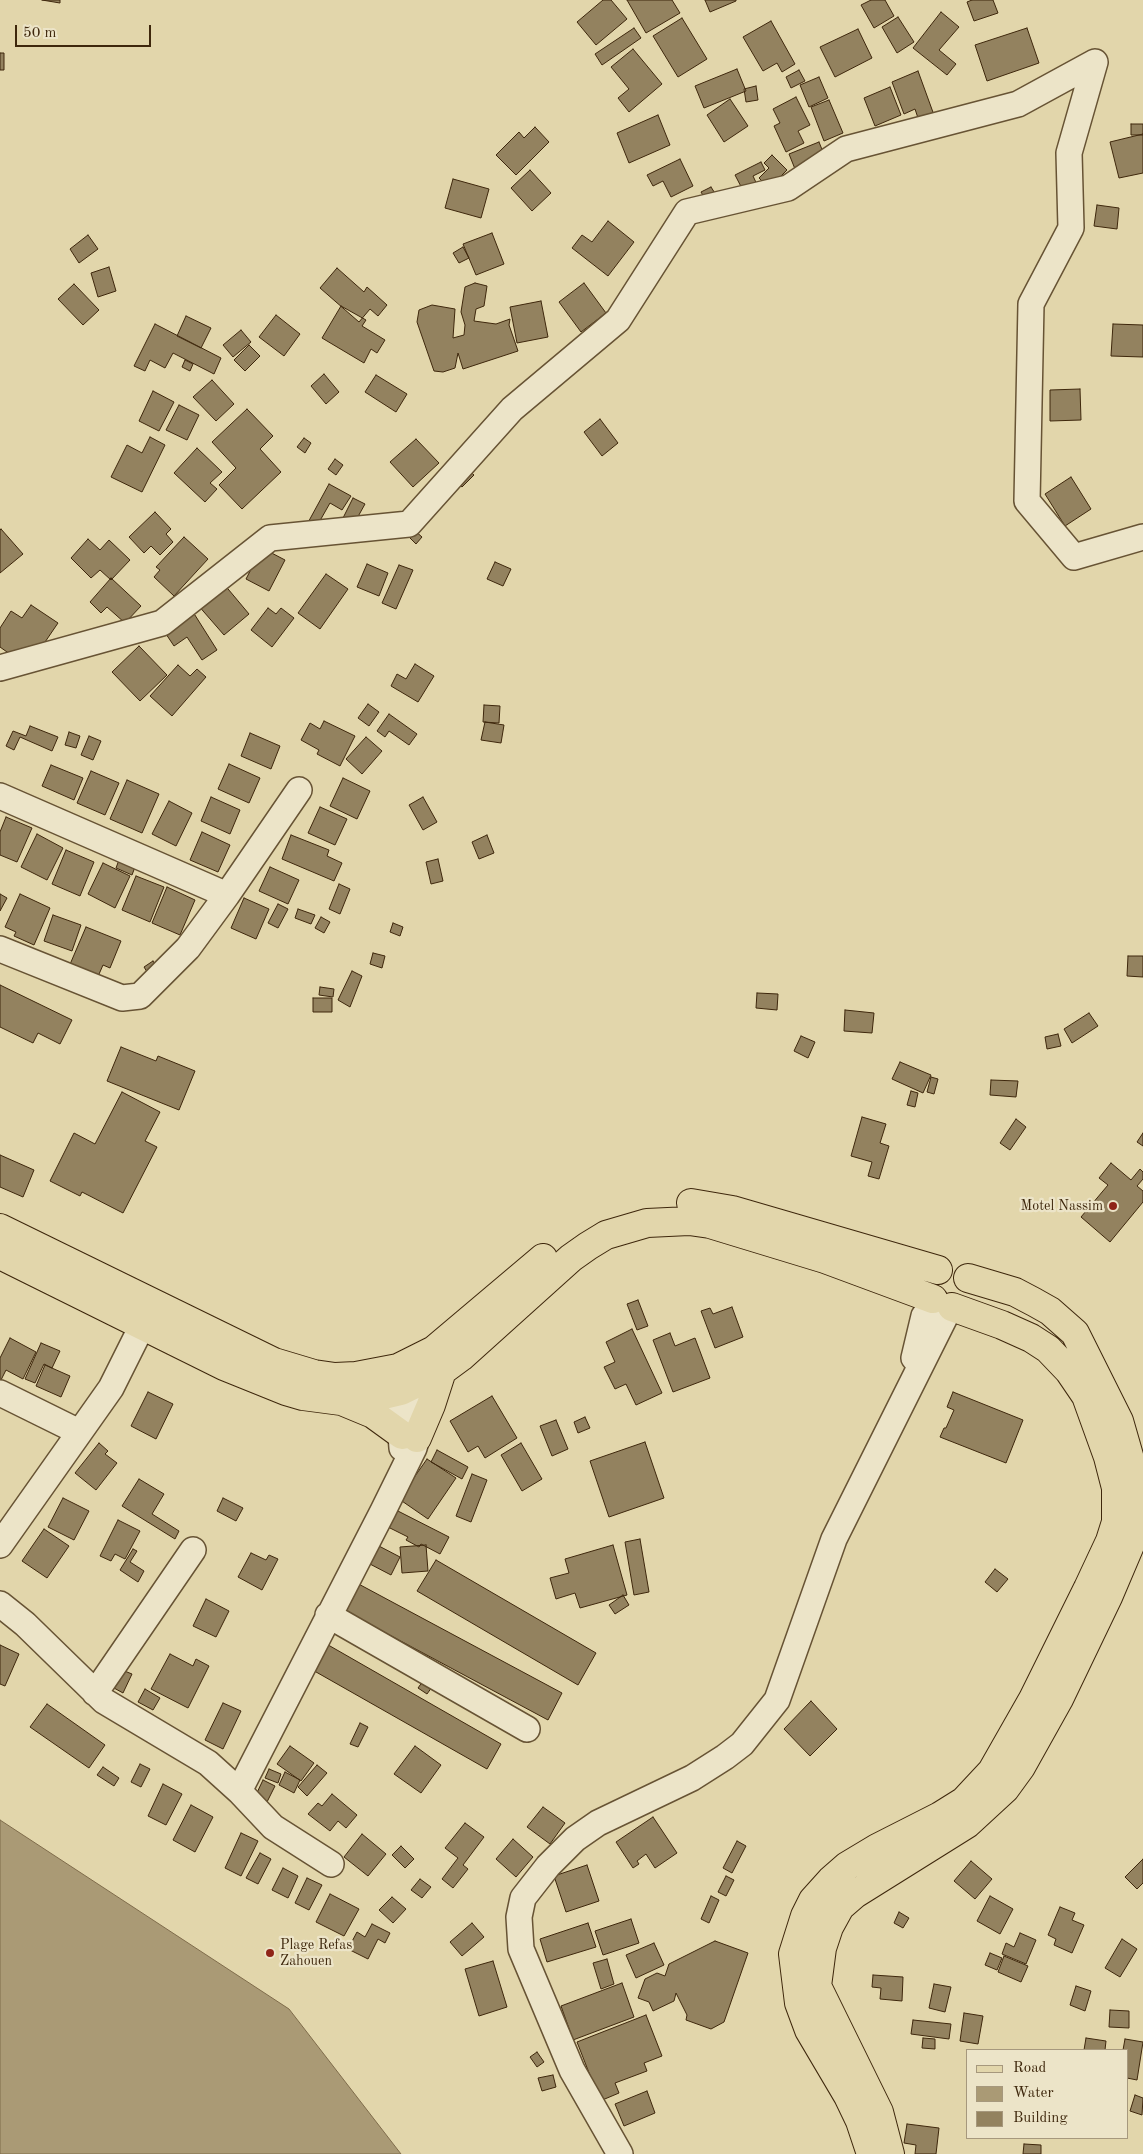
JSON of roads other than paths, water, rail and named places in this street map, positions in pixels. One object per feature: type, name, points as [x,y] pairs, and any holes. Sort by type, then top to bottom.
[{"type":"main road","points":[[0,1255],[224,1366],[303,1396],[340,1400],[360,1399],[401,1378],[564,1240],[602,1218],[644,1205],[666,1202],[710,1205],[938,1270]]},
{"type":"main road","points":[[0,1228],[274,1362],[294,1370],[335,1377],[401,1378],[442,1371],[461,1357],[582,1250],[606,1236],[647,1223],[682,1221],[710,1224],[825,1259],[1002,1325],[1048,1349],[1069,1371],[1086,1396],[1108,1457],[1116,1488],[1116,1522],[1110,1541],[1088,1588],[1046,1674],[992,1771],[964,1801],[940,1816],[877,1848],[847,1866],[831,1880],[819,1893],[804,1916],[793,1954],[799,2003],[809,2030],[848,2096],[860,2121],[872,2154]]},
{"type":"main road","points":[[949,1266],[965,1273],[968,1278],[970,1284],[967,1297],[958,1305],[943,1303],[930,1287],[933,1275],[938,1270],[949,1266]]},
{"type":"main road","points":[[890,2154],[879,2112],[817,1986],[822,1948],[829,1927],[840,1907],[855,1894],[968,1824],[1005,1789],[1021,1767],[1059,1699],[1108,1597],[1131,1543],[1138,1505],[1134,1473],[1119,1421],[1107,1393],[1074,1333],[1056,1315],[1015,1292],[968,1278]]},
{"type":"main road","points":[[340,1400],[373,1414],[409,1437],[431,1405],[442,1371]]},
{"type":"street","points":[[0,668],[162,623],[270,538],[409,524],[512,409],[618,320],[687,212],[788,188],[846,149],[1018,104],[1095,62],[1069,153],[1072,228],[1031,304],[1027,501],[1074,557],[1143,537]]},
{"type":"street","points":[[0,949],[122,998],[140,996],[188,948],[299,790]]},
{"type":"street","points":[[0,796],[227,895]]},
{"type":"street","points":[[620,2154],[572,2070],[521,1949],[519,1917],[523,1898],[548,1866],[575,1839],[598,1824],[692,1778],[725,1757],[742,1744],[777,1700],[834,1538],[894,1417],[896,1405],[914,1358],[924,1316],[943,1303]]},
{"type":"street","points":[[0,1545],[111,1388],[142,1326]]},
{"type":"street","points":[[239,1791],[402,1472],[409,1437],[401,1378]]},
{"type":"street","points":[[0,1393],[79,1432]]},
{"type":"street","points":[[94,1693],[194,1550]]},
{"type":"street","points":[[0,1604],[25,1624],[94,1693],[110,1705],[208,1764],[239,1791],[273,1827],[331,1864]]},
{"type":"street","points":[[328,1615],[528,1729]]},
{"type":"water","points":[[0,1820],[289,2009],[401,2154],[0,2154]]},
{"type":"place","name":"Motel Nassim","points":[[1113,1206]]},
{"type":"place","name":"Plage Refas Zahouen","points":[[270,1953]]}]
